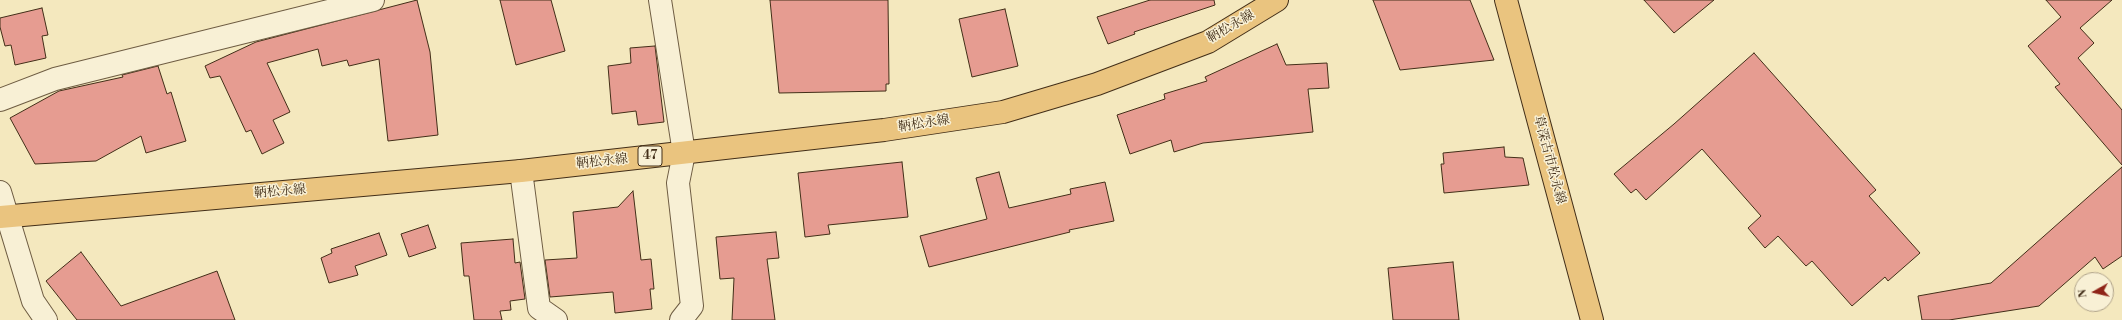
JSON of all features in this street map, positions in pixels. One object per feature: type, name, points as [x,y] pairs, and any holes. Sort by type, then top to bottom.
[{"type":"main road","name":"鞆松永線","points":[[3,216],[521,171],[884,130],[1003,112],[1097,84],[1208,42],[1277,0]]},
{"type":"main road","name":"草深古市松永線","points":[[1506,0],[1592,320]]},
{"type":"street","points":[[0,100],[55,79],[373,0]]},
{"type":"street","points":[[660,0],[684,153],[678,183],[692,306],[681,320]]},
{"type":"street","points":[[521,171],[539,308],[556,320]]},
{"type":"street","points":[[0,192],[3,216],[33,301],[46,320]]},
{"type":"building","points":[[417,0],[430,52],[438,135],[388,141],[379,59],[349,66],[347,60],[322,66],[318,49],[267,63],[290,112],[273,120],[284,143],[262,154],[251,130],[246,132],[220,76],[210,78],[205,66],[256,42]]},
{"type":"building","points":[[500,0],[551,0],[565,51],[516,65]]},
{"type":"building","points":[[770,0],[888,0],[889,84],[886,84],[886,91],[779,93]]},
{"type":"building","points":[[1150,0],[1214,0],[1215,5],[1134,32],[1135,34],[1108,44],[1097,17]]},
{"type":"building","points":[[1373,0],[1470,0],[1494,60],[1400,70]]},
{"type":"building","points":[[1644,0],[1714,0],[1674,33]]},
{"type":"building","points":[[2046,0],[2112,0],[2080,28],[2094,43],[2078,58],[2122,110],[2122,165],[2055,87],[2060,84],[2028,46],[2061,17]]},
{"type":"building","points":[[42,8],[48,35],[42,36],[46,58],[15,65],[11,45],[5,46],[0,27],[0,18]]},
{"type":"building","points":[[1005,9],[1018,66],[972,77],[959,19]]},
{"type":"building","points":[[1277,44],[1286,65],[1327,63],[1329,88],[1308,89],[1313,132],[1203,143],[1174,152],[1171,140],[1130,154],[1117,115],[1165,99],[1164,94],[1207,81],[1205,77]]},
{"type":"building","points":[[655,46],[664,122],[638,125],[636,111],[612,114],[608,66],[631,63],[630,48]]},
{"type":"building","points":[[1754,53],[1876,190],[1869,196],[1920,253],[1888,281],[1885,277],[1852,306],[1812,261],[1806,266],[1778,236],[1765,248],[1748,228],[1761,216],[1702,149],[1646,200],[1636,189],[1631,193],[1614,174],[1674,124]]},
{"type":"building","points":[[158,66],[167,94],[171,92],[186,141],[146,153],[141,136],[96,161],[35,164],[10,118],[59,91],[123,77],[122,75]]},
{"type":"building","points":[[1504,147],[1505,157],[1523,158],[1529,185],[1444,193],[1441,164],[1444,164],[1443,153]]},
{"type":"building","points":[[902,162],[908,217],[828,225],[830,234],[805,237],[798,173]]},
{"type":"building","points":[[2122,167],[2122,256],[2103,269],[2095,257],[2078,272],[2074,272],[2074,275],[2039,306],[1949,320],[1922,320],[1918,296],[1991,283]]},
{"type":"building","points":[[999,172],[1009,208],[1071,194],[1070,189],[1105,182],[1114,221],[1069,230],[1070,232],[929,267],[920,236],[987,219],[976,178]]},
{"type":"building","points":[[633,191],[641,260],[651,259],[654,289],[650,289],[652,309],[615,313],[613,292],[550,297],[545,260],[577,258],[573,212],[618,207]]},
{"type":"building","points":[[428,225],[436,248],[409,257],[401,234]]},
{"type":"building","points":[[776,232],[779,258],[767,259],[775,320],[732,320],[734,278],[720,279],[716,237]]},
{"type":"building","points":[[379,233],[387,255],[355,266],[358,275],[329,283],[321,258],[332,253],[331,249]]},
{"type":"building","points":[[513,239],[515,263],[520,262],[525,299],[510,301],[511,310],[500,311],[502,320],[474,320],[469,276],[464,276],[461,243]]},
{"type":"building","points":[[81,252],[121,306],[217,271],[235,320],[77,320],[46,281]]},
{"type":"building","points":[[1453,262],[1459,320],[1393,320],[1388,268]]}]
